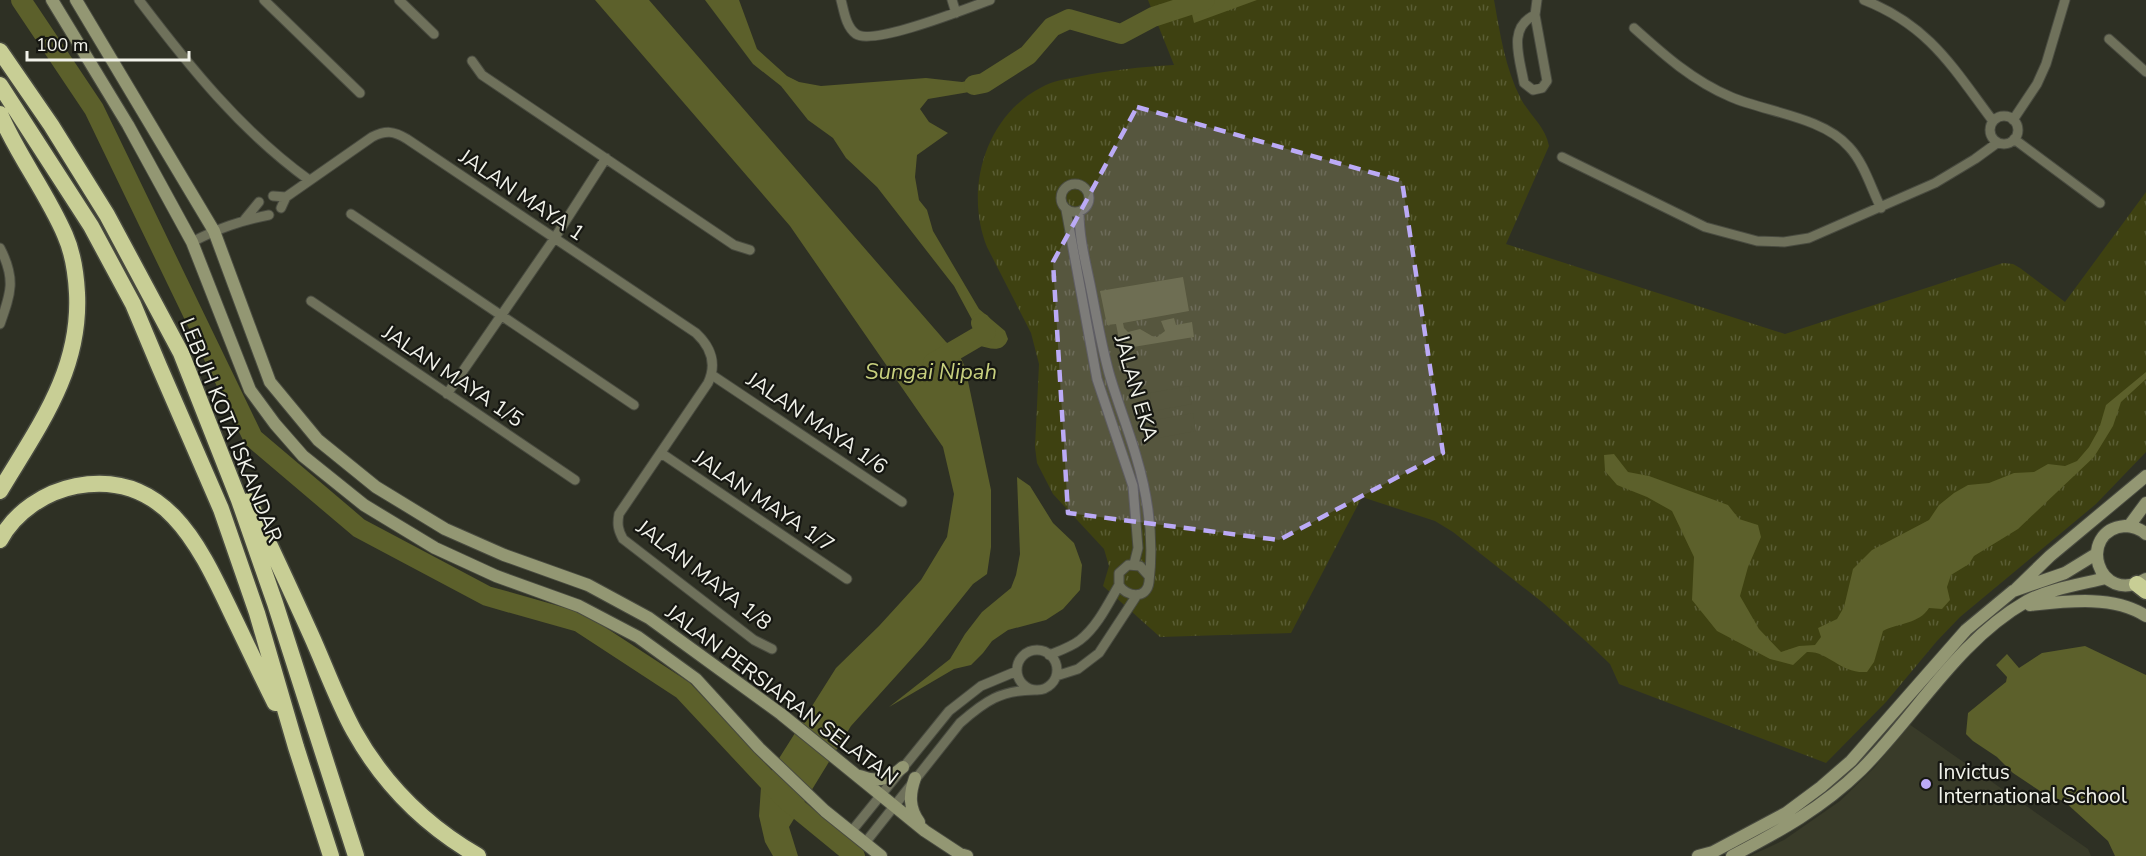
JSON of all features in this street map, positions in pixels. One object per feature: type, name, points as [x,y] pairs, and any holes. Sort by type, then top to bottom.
[{"type":"highway","name":"LEBUH KOTA ISKANDAR","points":[[0,51],[51,125],[107,215],[181,354],[239,500],[268,582],[356,856]]},
{"type":"highway","name":"LEBUH KOTA ISKANDAR","points":[[0,85],[91,226],[133,304],[221,509],[258,613],[296,747],[332,856]]},
{"type":"highway","points":[[0,114],[50,204],[66,238],[76,274],[78,307],[75,336],[68,366],[53,400],[0,491]]},
{"type":"highway","points":[[181,354],[354,730],[370,756],[402,797],[429,822],[478,856]]},
{"type":"highway","points":[[0,540],[24,511],[49,495],[66,488],[101,484],[123,487],[157,502],[183,525],[207,560],[296,747]]},
{"type":"street","name":"JALAN PERSIARAN SELATAN","points":[[52,0],[128,125],[192,242],[250,390],[303,456],[364,505],[435,548],[496,576],[579,606],[638,637],[696,679],[759,748],[816,802],[881,856]]},
{"type":"street","name":"JALAN PERSIARAN SELATAN","points":[[76,0],[214,231],[270,381],[318,440],[376,487],[445,529],[504,555],[588,585],[650,618],[781,714],[925,831],[960,854],[967,856]]},
{"type":"street","points":[[139,0],[207,85],[252,132],[288,165],[309,180]]},
{"type":"street","points":[[264,0],[360,93]]},
{"type":"street","points":[[399,0],[434,34]]},
{"type":"street","points":[[841,0],[850,28],[865,37],[880,36],[990,0]]},
{"type":"street","points":[[952,0],[956,13]]},
{"type":"street","points":[[1535,15],[1522,24],[1517,38],[1524,83],[1533,90],[1542,88],[1547,81],[1535,15],[1537,0]]},
{"type":"street","points":[[1864,0],[1904,20],[1926,36],[1944,54],[1993,121]]},
{"type":"street","points":[[2013,120],[2037,84],[2046,64],[2065,0]]},
{"type":"street","points":[[1634,28],[1682,70],[1708,86],[1731,97],[1815,125],[1832,133],[1848,145],[1858,158],[1881,208]]},
{"type":"street","points":[[2109,39],[2146,72]]},
{"type":"street","points":[[472,61],[482,75],[734,245],[750,250]]},
{"type":"street","points":[[1997,143],[1989,130],[1993,121],[2002,117],[2013,120]]},
{"type":"street","points":[[1562,157],[1705,227],[1757,241],[1784,242],[1809,238],[1935,183],[1997,143],[2006,144],[2014,139],[2018,131],[2013,120]]},
{"type":"street","name":"JALAN MAYA 1","points":[[281,208],[286,197],[309,180],[372,137],[391,131],[407,139],[696,333],[705,341],[710,352],[713,364],[712,375]]},
{"type":"street","points":[[2014,139],[2100,203]]},
{"type":"street","points":[[447,394],[554,239],[606,158]]},
{"type":"street","name":"JALAN EKA","points":[[865,843],[960,723],[974,711],[1003,693],[1048,687],[1056,676],[1078,669],[1099,653],[1137,595],[1147,588],[1150,529],[1147,503],[1137,458],[1109,373],[1081,240],[1079,212],[1088,205],[1089,200],[1087,189],[1077,184],[1067,186],[1063,190],[1061,200],[1066,210],[1097,379],[1133,486],[1137,548],[1134,564]]},
{"type":"street","points":[[273,195],[286,197]]},
{"type":"street","points":[[245,219],[259,202]]},
{"type":"street","points":[[1066,210],[1079,212]]},
{"type":"street","points":[[351,214],[634,405]]},
{"type":"street","points":[[192,242],[245,219],[269,215]]},
{"type":"street","points":[[0,248],[11,277],[11,292],[0,324]]},
{"type":"street","name":"JALAN MAYA 1/5","points":[[310,301],[575,480]]},
{"type":"street","name":"JALAN MAYA 1/8","points":[[712,375],[620,514],[617,524],[623,539],[745,633],[772,649]]},
{"type":"street","name":"JALAN MAYA 1/6","points":[[712,375],[902,502]]},
{"type":"street","name":"JALAN MAYA 1/7","points":[[661,453],[848,579]]},
{"type":"street","points":[[1698,856],[1713,852],[1786,813],[1821,787],[1851,760],[1966,630],[2146,476]]},
{"type":"street","points":[[2130,526],[2146,503]]},
{"type":"street","points":[[2143,585],[2115,584],[2106,578],[2098,566],[2096,554],[2100,541],[2107,532],[2118,527],[2130,526],[2146,534]]},
{"type":"street","points":[[2013,591],[2065,573],[2096,554]]},
{"type":"street","points":[[1137,595],[1126,594],[1119,585],[1118,579],[1123,568],[1134,564],[1140,566],[1148,575]]},
{"type":"street","points":[[1732,856],[1793,824],[1829,798],[1861,770],[1974,640],[2029,600],[2071,586],[2106,578]]},
{"type":"street","points":[[1049,655],[1069,647],[1090,631],[1119,585]]},
{"type":"street","points":[[2020,606],[2080,600],[2134,608],[2146,616]]},
{"type":"street","points":[[1035,690],[1022,684],[1017,671],[1019,660],[1028,652],[1039,650],[1049,655],[1057,668],[1056,676]]},
{"type":"street","points":[[850,832],[949,711],[963,698],[996,678],[1017,671]]},
{"type":"street","points":[[856,775],[875,781],[884,780],[895,775],[903,767]]},
{"type":"street","points":[[915,778],[911,789],[912,808],[925,831]]},
{"type":"highlighted area","points":[[1137,107],[1402,181],[1443,453],[1279,540],[1068,513],[1053,262]]},
{"type":"shaded area","name":"Invictus International School","points":[[1909,724],[2088,849],[2091,856],[1750,856],[1784,840],[1840,801],[1874,768]]},
{"type":"green space","points":[[1148,0],[1494,0],[1504,50],[1515,87],[1541,127],[1549,146],[1506,244],[1785,334],[2003,263],[2013,264],[2020,268],[2065,302],[2146,192],[2146,452],[2096,504],[1960,617],[1886,702],[1826,763],[1619,684],[1610,664],[1589,644],[1542,602],[1453,532],[1435,521],[1362,497],[1291,633],[1160,637],[1103,586],[1109,566],[1104,549],[1053,494],[1037,463],[1035,447],[1039,364],[1031,333],[987,247],[980,225],[978,202],[979,179],[984,156],[993,135],[1006,116],[1022,100],[1059,80],[1113,71],[1174,65]]},
{"type":"green space","points":[[1189,386],[1192,404],[1153,411],[1150,393]]},
{"type":"green space","points":[[1193,413],[1196,431],[1158,438],[1155,420]]},
{"type":"water","name":"Sungai Nipah","points":[[595,0],[649,0],[946,342],[957,350],[965,367],[991,490],[991,547],[987,574],[973,584],[924,645],[851,726],[789,827],[798,856],[773,856],[765,842],[759,816],[761,787],[836,668],[921,580],[947,537],[954,494],[943,447],[790,226]]},
{"type":"water","points":[[705,0],[739,0],[757,49],[787,76],[799,82],[821,86],[926,78],[962,82],[996,75],[981,90],[928,99],[920,109],[929,122],[948,133],[917,155],[915,177],[919,200],[927,210],[933,231],[979,309],[1005,331],[1008,339],[1003,346],[991,349],[978,345],[972,335],[976,327],[954,286],[877,187],[846,158],[833,138],[808,120],[781,86],[753,64]]},
{"type":"water","points":[[1199,0],[1257,0],[1194,23],[1191,10]]},
{"type":"water","points":[[1183,277],[1189,311],[1123,323],[1128,332],[1140,329],[1157,337],[1165,331],[1161,321],[1174,318],[1176,325],[1192,322],[1194,337],[1121,349],[1116,324],[1107,325],[1100,291]]},
{"type":"water","points":[[2146,372],[2146,379],[2121,402],[2113,426],[2094,457],[2018,529],[1974,556],[1969,564],[1951,575],[1947,587],[1950,600],[1942,609],[1929,608],[1914,620],[1883,631],[1874,662],[1867,672],[1849,670],[1815,653],[1807,652],[1793,665],[1770,659],[1717,631],[1692,600],[1694,557],[1672,511],[1647,497],[1617,485],[1605,471],[1604,455],[1614,454],[1628,472],[1649,476],[1728,505],[1739,519],[1758,525],[1761,537],[1748,567],[1740,596],[1759,629],[1781,652],[1799,646],[1815,645],[1821,637],[1818,628],[1837,619],[1844,607],[1853,569],[1872,550],[1929,520],[1939,505],[1954,493],[1968,485],[1989,483],[2014,473],[2034,472],[2048,464],[2065,466],[2077,461],[2089,447],[2099,429],[2106,405]]},
{"type":"water","points":[[1017,477],[1030,486],[1053,523],[1074,543],[1082,565],[1080,590],[1063,609],[1046,620],[1008,630],[992,641],[971,665],[954,669],[889,707],[950,659],[982,612],[1011,588],[1020,554]]},
{"type":"water","points":[[2085,646],[2146,675],[2146,856],[2115,856],[2108,841],[2065,802],[2040,791],[2013,773],[1997,757],[1966,734],[1968,713],[2006,682],[2007,677],[1996,665],[2007,654],[2019,668],[2042,653]]},
{"type":"waterway","points":[[21,0],[94,109],[253,438],[359,528],[487,596],[579,622],[683,690],[783,797],[855,856]]},
{"type":"waterway","points":[[974,85],[984,83],[1028,55],[1052,27],[1069,19],[1121,34],[1153,17],[1205,0]]},
{"type":"waterway","points":[[933,363],[986,332],[981,323]]},
{"type":"place","name":"Invictus International School","points":[[1926,784]]}]
